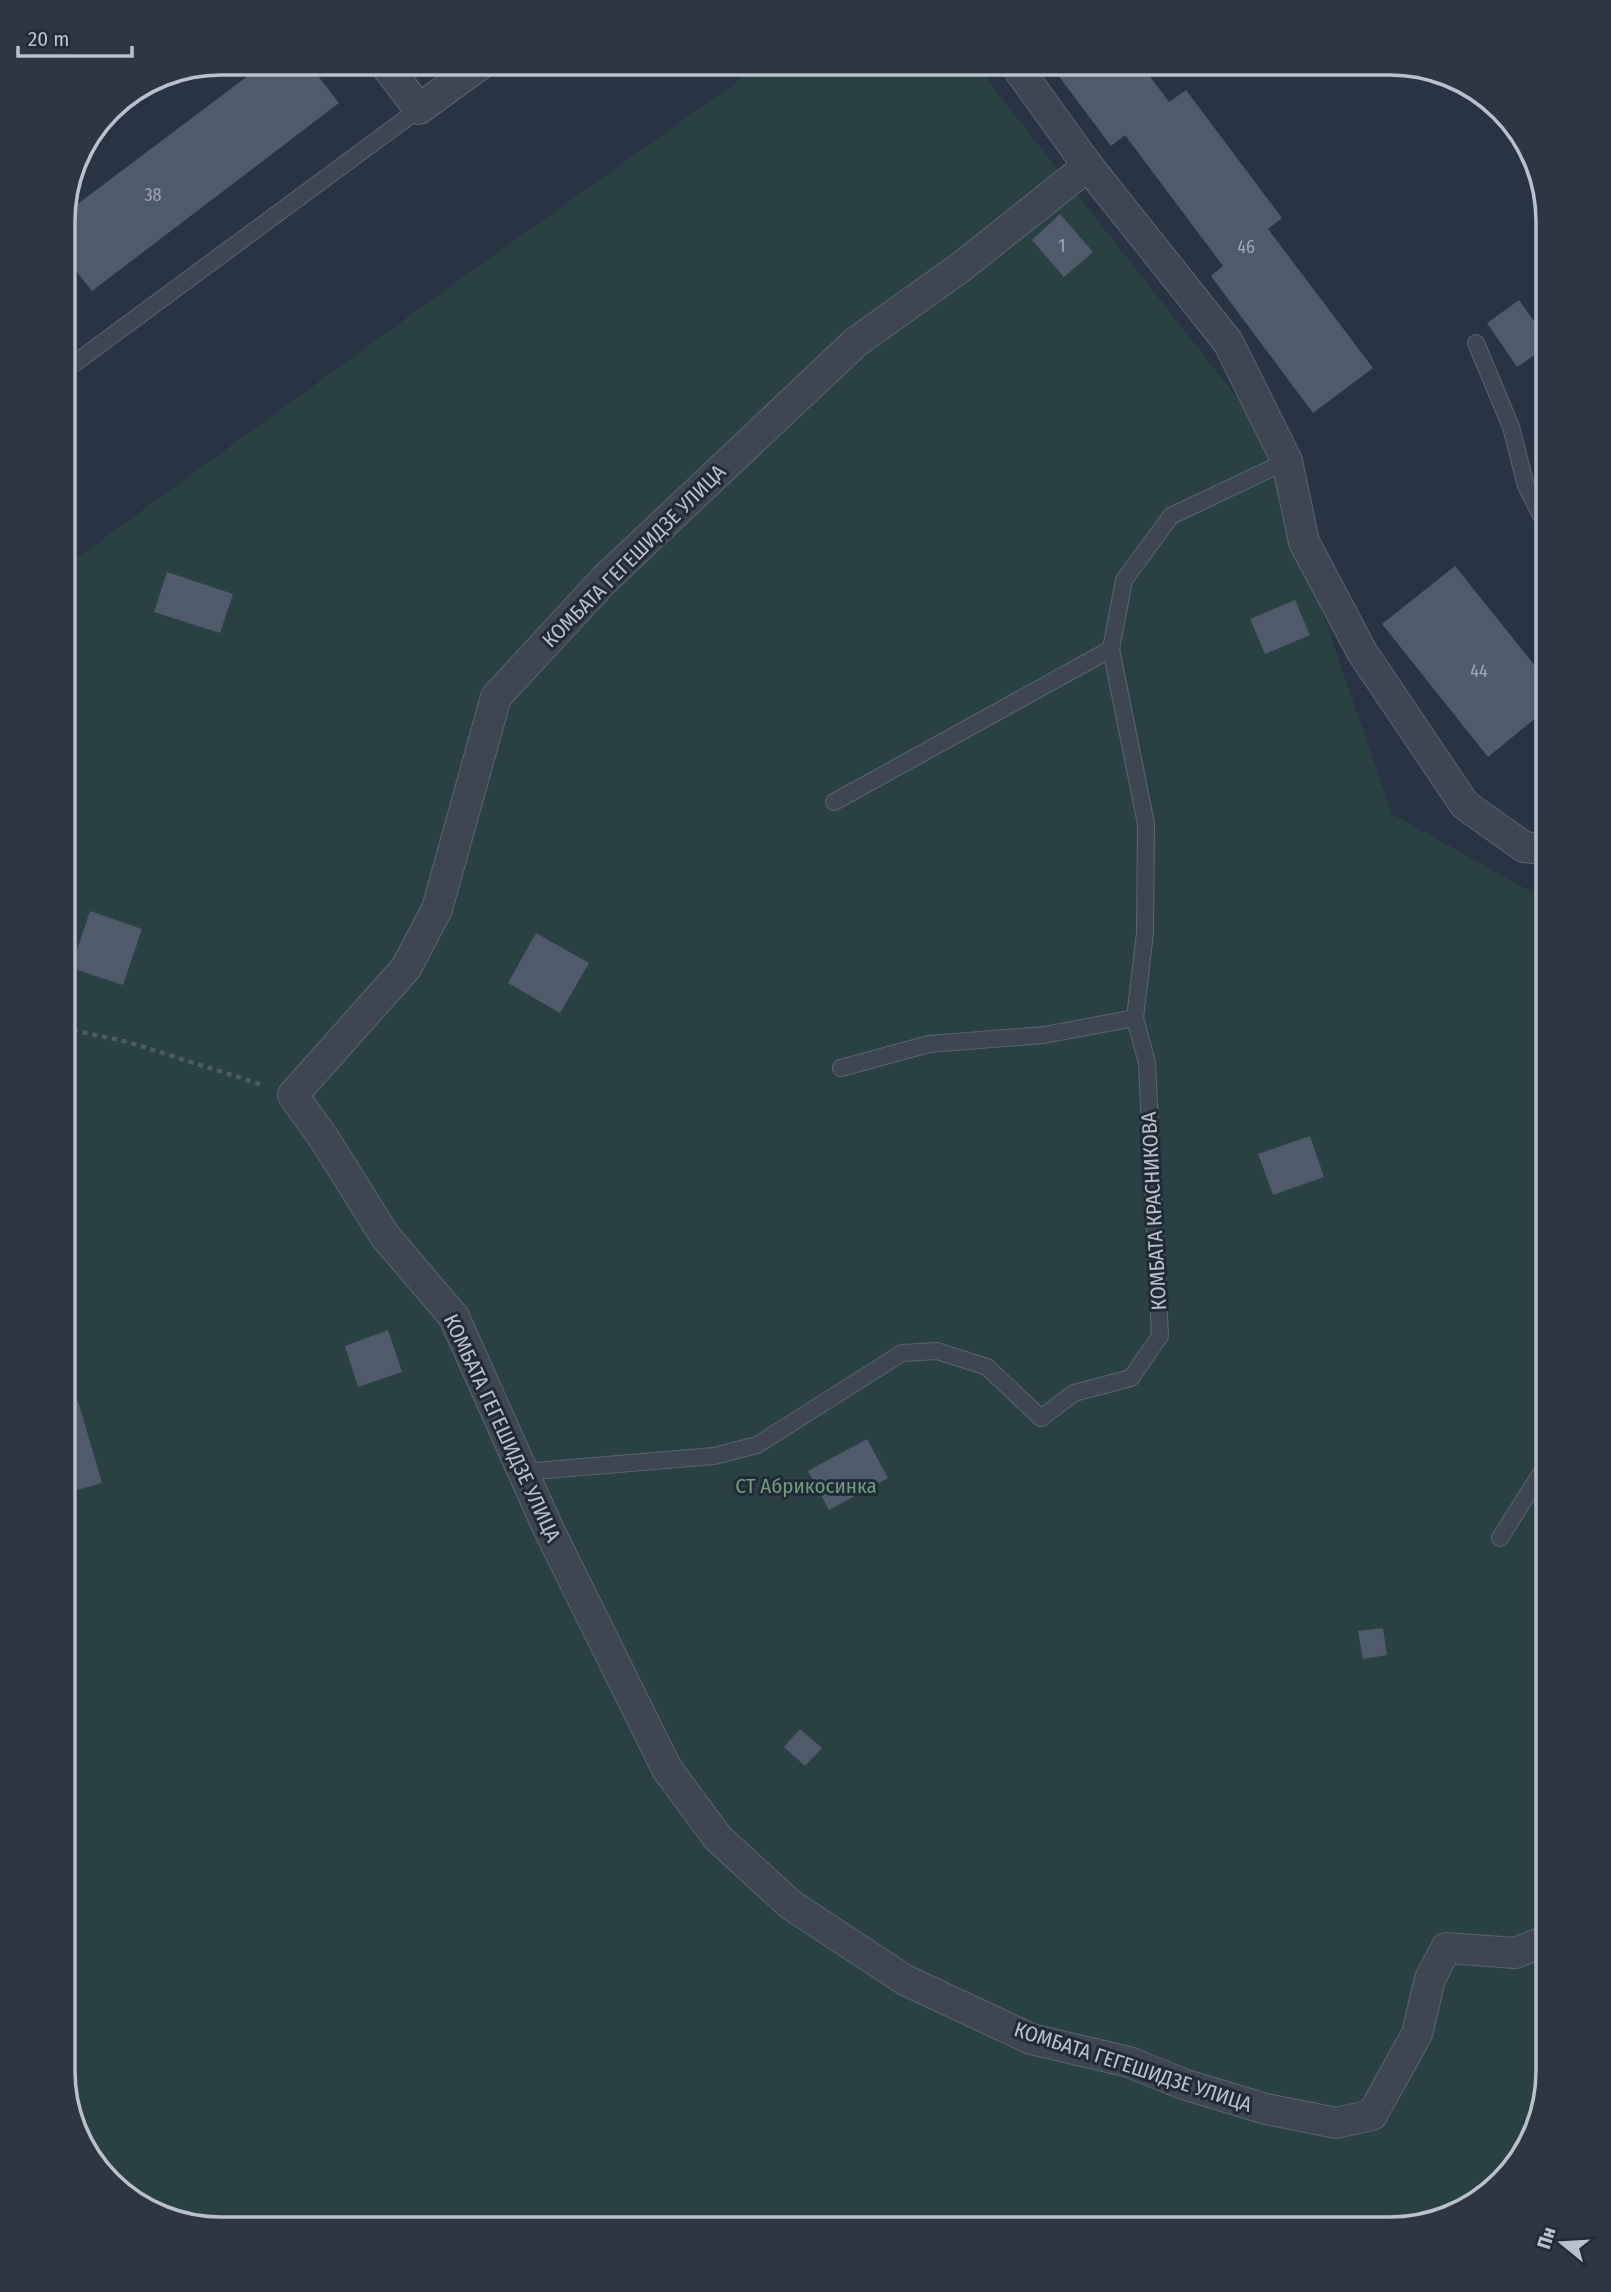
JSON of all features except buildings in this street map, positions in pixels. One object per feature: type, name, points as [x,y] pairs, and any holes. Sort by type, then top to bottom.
[{"type":"street","points":[[394,76],[419,109],[464,76]]},
{"type":"street","points":[[1023,76],[1088,166],[1227,342],[1287,460],[1304,542],[1362,652],[1391,696],[1465,805],[1524,847],[1536,848]]},
{"type":"street","name":"КОМБАТА ГЕГЕШИДЗЕ УЛИЦА","points":[[1088,166],[961,267],[856,342],[604,580],[496,696],[437,909],[406,968],[293,1095],[325,1140],[385,1236],[454,1317],[523,1472],[667,1769],[718,1838],[791,1905],[894,1973],[1031,2039],[1129,2062],[1183,2084],[1266,2109],[1336,2123],[1372,2115],[1417,2034],[1430,1979],[1446,1948],[1515,1953],[1536,1945]]},
{"type":"lane","points":[[76,362],[419,109]]},
{"type":"lane","points":[[1476,343],[1511,427],[1526,486],[1536,506]]},
{"type":"lane","name":"КОМБАТА КРАСНИКОВА","points":[[523,1472],[714,1456],[757,1445],[902,1353],[937,1351],[987,1367],[1041,1418],[1074,1393],[1131,1378],[1160,1336],[1147,1063],[1135,1018],[1145,933],[1146,824],[1111,649],[1124,580],[1171,516],[1287,460]]},
{"type":"lane","points":[[834,802],[1111,649]]},
{"type":"lane","points":[[841,1068],[929,1044],[1044,1035],[1135,1018]]},
{"type":"lane","points":[[1500,1538],[1536,1481]]},
{"type":"path","points":[[76,1031],[128,1042],[293,1095]]},
{"type":"green space","name":"СТ Абрикосинка","points":[[745,76],[984,76],[1257,423],[1392,814],[1536,894],[1535,2090],[1525,2127],[1506,2160],[1479,2187],[1446,2206],[1409,2216],[1390,2217],[212,2216],[165,2206],[132,2187],[105,2160],[86,2127],[76,2090],[75,2071],[76,559]]}]
